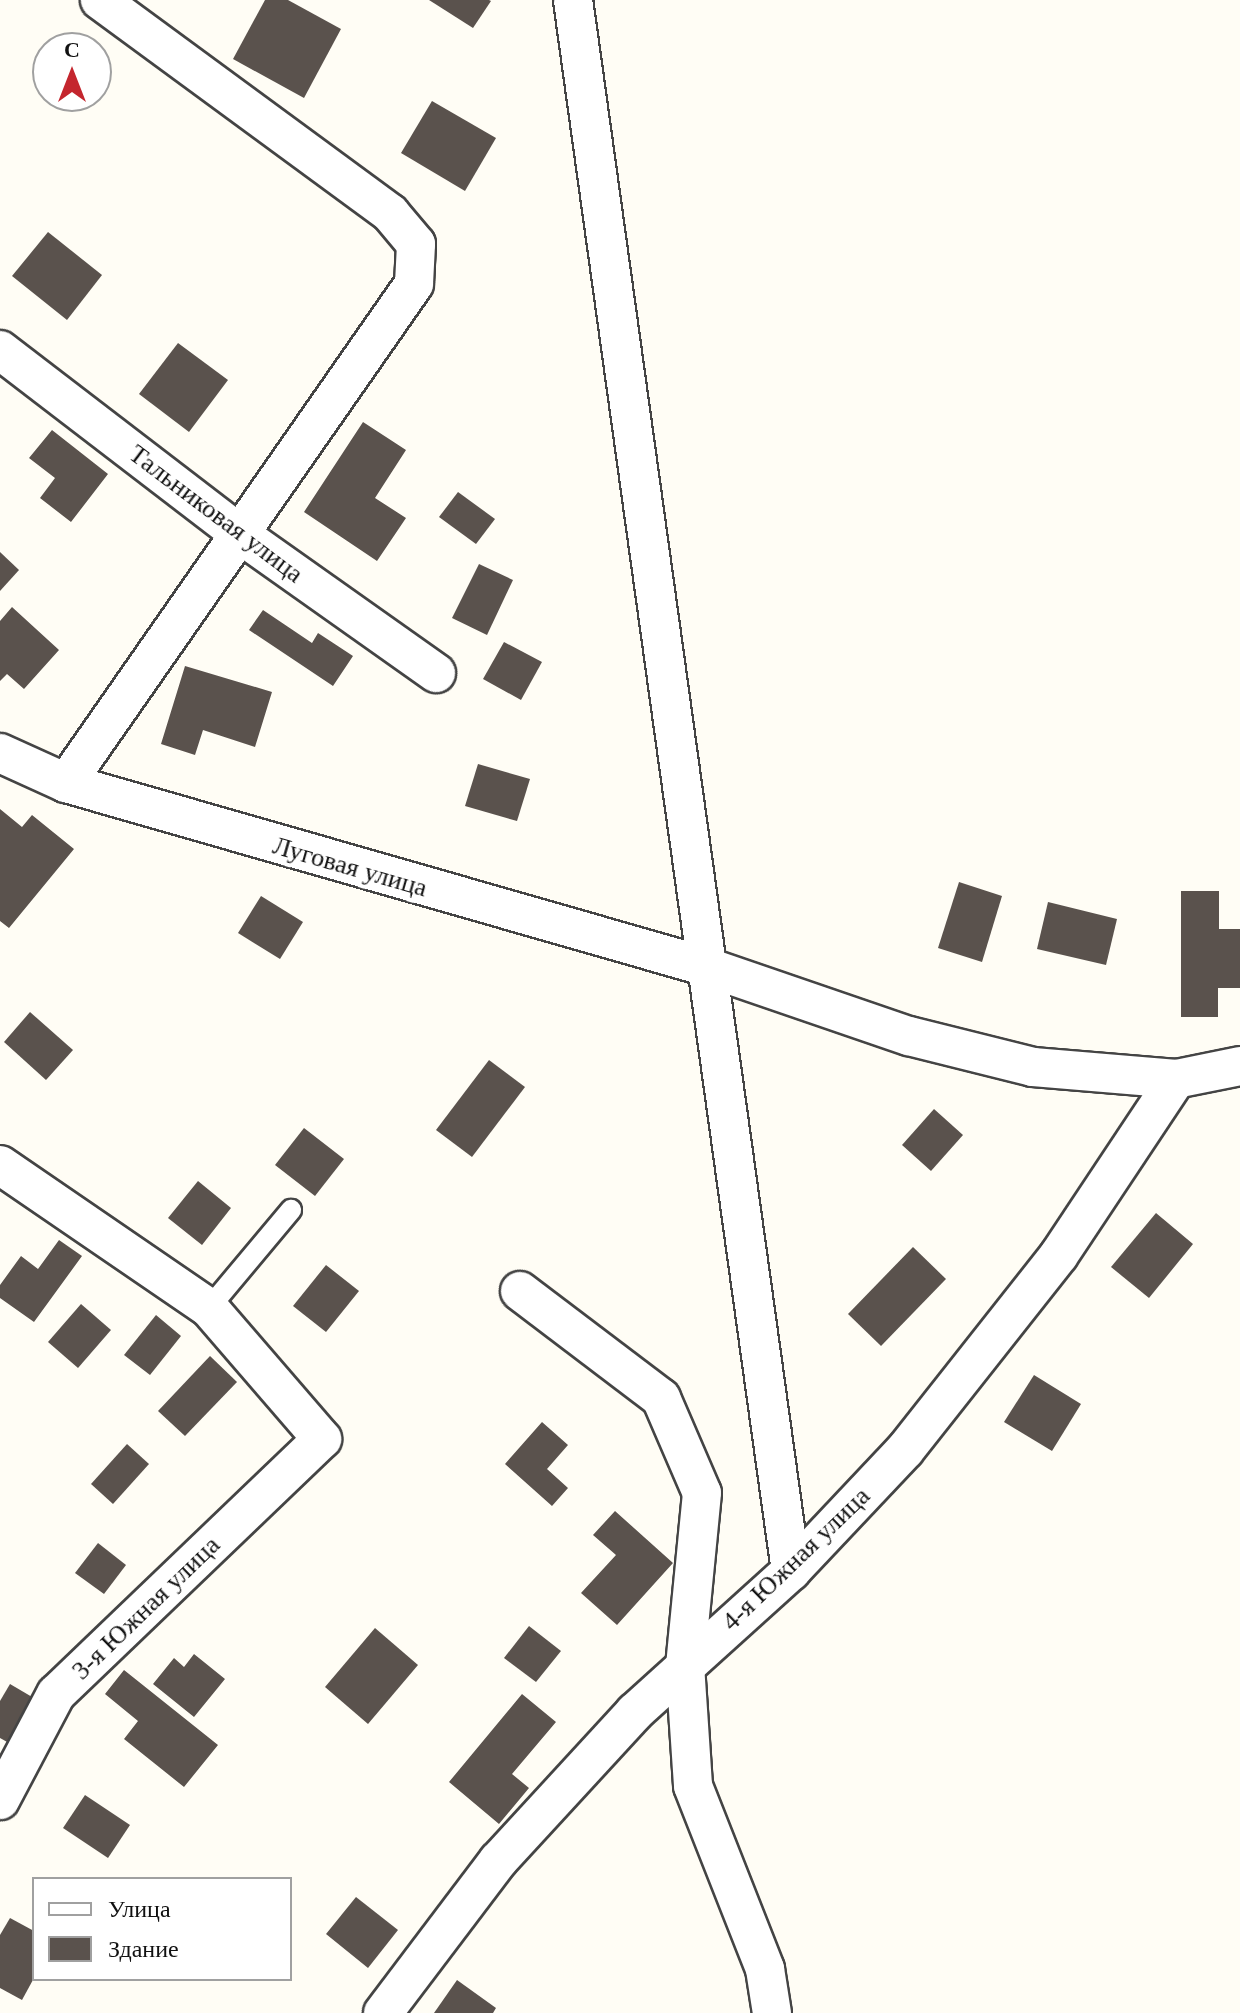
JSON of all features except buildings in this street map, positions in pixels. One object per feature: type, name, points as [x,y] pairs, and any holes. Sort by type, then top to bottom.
[{"type":"street","points":[[66,783],[387,330],[414,284],[416,244],[390,213],[100,0]]},
{"type":"street","points":[[573,0],[704,966],[791,1571]]},
{"type":"street","name":"Тальниковая улица","points":[[0,350],[241,535],[436,673]]},
{"type":"street","name":"Луговая улица","points":[[0,753],[66,783],[704,966],[909,1036],[1033,1067],[1176,1079],[1240,1066]]},
{"type":"street","name":"4-я Южная улица","points":[[383,2013],[498,1861],[685,1665],[791,1571],[905,1450],[1059,1255],[1176,1079]]},
{"type":"street","points":[[0,1165],[209,1308]]},
{"type":"street","points":[[520,1291],[661,1398],[702,1493],[685,1665],[693,1786],[765,1969],[772,2013]]},
{"type":"street","name":"3-я Южная улица","points":[[0,1800],[56,1694],[322,1439],[209,1308]]},
{"type":"lane","points":[[209,1308],[291,1210]]}]
